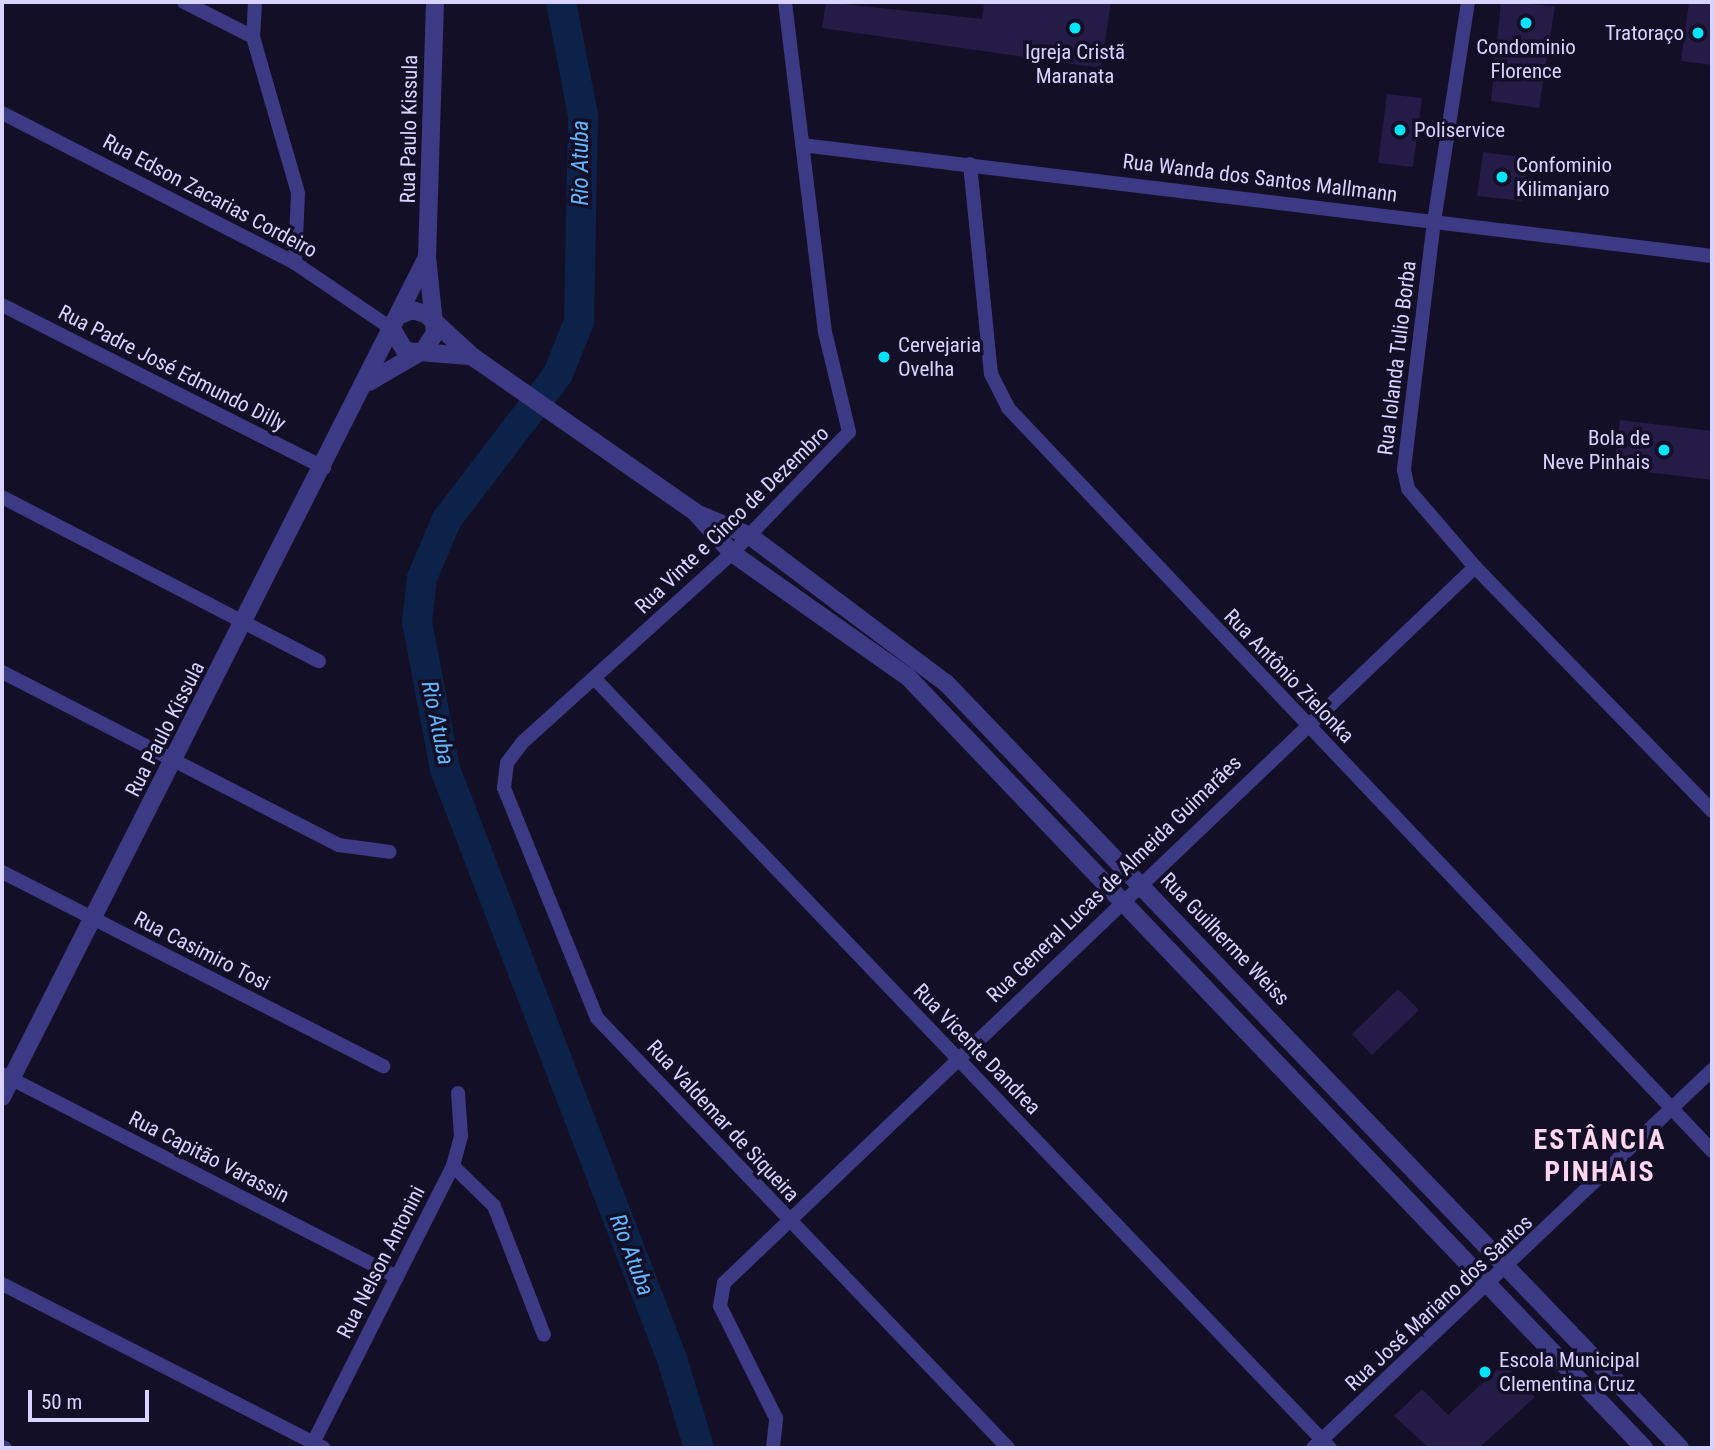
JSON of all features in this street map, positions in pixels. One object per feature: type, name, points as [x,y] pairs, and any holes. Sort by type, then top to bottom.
[{"type":"street","points":[[255,2],[253,37],[298,193],[295,263]]},
{"type":"street","name":"Rua Paulo Kissula","points":[[434,326],[427,257],[435,2]]},
{"type":"street","name":"Rua Vinte e Cinco de Dezembro","points":[[507,763],[733,553],[849,432],[825,332],[785,2]]},
{"type":"street","name":"Rua Iolanda Tulio Borba","points":[[1468,2],[1434,221],[1404,470],[1419,508],[1712,811]]},
{"type":"street","points":[[192,4],[253,37]]},
{"type":"street","name":"Rua Edson Zacarias Cordeiro","points":[[2,113],[295,263],[395,323]]},
{"type":"street","name":"Rua Wanda dos Santos Mallmann","points":[[802,145],[1712,256]]},
{"type":"street","name":"Rua Antônio Zielonka","points":[[970,164],[991,374],[1008,408],[1712,1151]]},
{"type":"street","name":"Rua Paulo Kissula","points":[[2,1097],[6,1077],[93,919],[369,382],[427,257]]},
{"type":"street","name":"Rua Padre José Edmundo Dilly","points":[[2,304],[324,468]]},
{"type":"street","points":[[419,310],[434,326],[473,357],[418,352],[399,347],[395,323],[419,310]]},
{"type":"street","points":[[369,382],[433,340],[434,326]]},
{"type":"street","name":"Rua Guilherme Weiss","points":[[473,357],[695,512],[733,553],[908,677],[1643,1448]]},
{"type":"street","points":[[2,497],[319,661]]},
{"type":"street","name":"Rua Guilherme Weiss","points":[[695,512],[750,536],[922,660],[1680,1448]]},
{"type":"street","name":"Rua General Lucas de Almeida Guimarães","points":[[773,1448],[776,1418],[720,1306],[724,1283],[1306,725],[1475,567]]},
{"type":"street","points":[[2,672],[339,845],[390,852]]},
{"type":"street","name":"Rua Vicente Dandrea","points":[[595,679],[1322,1446]]},
{"type":"street","name":"Rua Valdemar de Siqueira","points":[[507,763],[504,788],[597,1018],[1009,1448]]},
{"type":"street","name":"Rua Casimiro Tosi","points":[[2,872],[383,1066]]},
{"type":"street","name":"Rua José Mariano dos Santos","points":[[1322,1446],[1490,1287],[1712,1070]]},
{"type":"street","name":"Rua Capitão Varassin","points":[[6,1077],[397,1277]]},
{"type":"street","name":"Rua Nelson Antonini","points":[[318,1446],[397,1277],[453,1166],[461,1136],[458,1093]]},
{"type":"street","points":[[453,1166],[494,1206],[544,1335]]},
{"type":"street","points":[[2,1284],[318,1446]]},
{"type":"building","points":[[826,2],[982,19],[984,2],[1111,2],[1101,68],[822,28]]},
{"type":"building","points":[[1501,2],[1555,6],[1539,108],[1491,101]]},
{"type":"building","name":"Tratoraço","points":[[1689,2],[1712,4],[1712,65],[1681,61]]},
{"type":"building","name":"Poliservice","points":[[1387,94],[1422,98],[1413,167],[1378,163]]},
{"type":"building","name":"Confominio Kilimanjaro","points":[[1483,152],[1528,158],[1522,201],[1477,196]]},
{"type":"building","name":"Bola de Neve Pinhais","points":[[1620,420],[1712,431],[1712,480],[1614,468]]},
{"type":"building","points":[[1398,989],[1419,1010],[1372,1055],[1352,1034]]},
{"type":"building","points":[[1504,1363],[1535,1397],[1479,1448],[1429,1448],[1394,1416],[1422,1389],[1448,1415]]},
{"type":"waterway","name":"Rio Atuba","points":[[561,2],[583,115],[579,322],[558,374],[447,519],[422,578],[417,622],[445,769],[672,1359],[699,1448]]},
{"type":"place","name":"Condominio Florence","points":[[1526,23]]},
{"type":"place","name":"Igreja Cristã Maranata","points":[[1075,28]]},
{"type":"place","name":"Tratoraço","points":[[1698,33]]},
{"type":"place","name":"Poliservice","points":[[1400,130]]},
{"type":"place","name":"Confominio Kilimanjaro","points":[[1502,177]]},
{"type":"place","name":"Cervejaria Ovelha","points":[[884,357]]},
{"type":"place","name":"Bola de Neve Pinhais","points":[[1664,450]]},
{"type":"place","name":"Escola Municipal Clementina Cruz","points":[[1485,1372]]},
{"type":"district","name":"ESTÂNCIA PINHAIS","points":[[1600,1156]]}]
